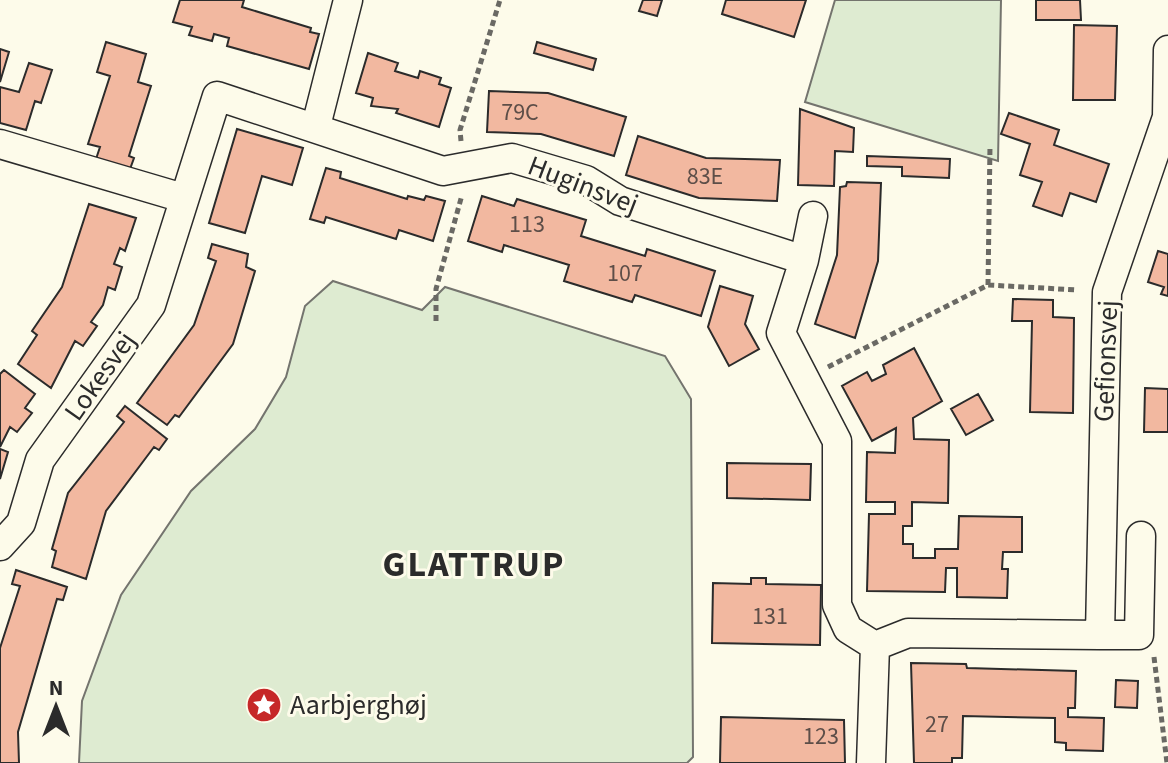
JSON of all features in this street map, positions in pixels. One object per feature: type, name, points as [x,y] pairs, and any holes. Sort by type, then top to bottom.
[{"type":"street","points":[[316,126],[348,0]]},
{"type":"street","name":"Gefionsvej","points":[[1100,635],[1107,292],[1167,117],[1168,50]]},
{"type":"street","name":"Huginsvej","points":[[217,96],[316,126],[443,171],[512,158],[586,180],[620,201],[804,260]]},
{"type":"street","name":"Lokesvej","points":[[0,546],[21,523],[40,460],[151,305],[217,96]]},
{"type":"street","points":[[0,144],[183,198]]},
{"type":"street","points":[[813,216],[804,260],[781,333],[837,441],[837,605],[848,629],[875,646]]},
{"type":"street","points":[[875,646],[908,633],[1139,635],[1155,536],[1102,537]]},
{"type":"street","points":[[871,763],[875,646]]},
{"type":"path","points":[[436,321],[436,289],[462,198],[460,130],[500,0]]},
{"type":"path","points":[[988,285],[990,146]]},
{"type":"path","points":[[804,379],[988,285],[1107,292]]},
{"type":"path","points":[[1139,635],[1153,648],[1167,763]]},
{"type":"green space","points":[[835,0],[1001,0],[998,161],[805,102]]},
{"type":"green space","points":[[333,281],[422,310],[445,287],[665,356],[691,399],[693,757],[687,763],[79,763],[82,701],[121,595],[191,491],[255,429],[286,377],[305,306]]},
{"type":"building","points":[[180,0],[244,0],[242,7],[311,28],[310,32],[319,34],[309,69],[227,46],[229,38],[214,34],[212,41],[189,35],[192,27],[173,22]]},
{"type":"building","points":[[643,0],[662,0],[657,16],[639,11]]},
{"type":"building","points":[[726,0],[806,0],[794,37],[722,14]]},
{"type":"building","points":[[1036,0],[1080,0],[1081,20],[1036,20]]},
{"type":"building","points":[[1074,25],[1117,26],[1115,100],[1073,100]]},
{"type":"building","points":[[106,42],[146,54],[138,82],[151,86],[129,156],[134,158],[130,169],[96,159],[100,147],[88,144],[110,76],[97,72]]},
{"type":"building","points":[[537,42],[596,59],[593,70],[534,53]]},
{"type":"building","points":[[0,49],[9,52],[0,82]]},
{"type":"building","points":[[368,53],[398,63],[395,71],[418,78],[420,71],[441,78],[439,84],[451,88],[439,127],[396,113],[398,109],[371,106],[373,98],[356,93]]},
{"type":"building","points":[[29,63],[52,70],[41,103],[35,101],[26,130],[0,123],[0,87],[19,92]]},
{"type":"building","points":[[489,91],[548,93],[626,117],[614,156],[541,134],[487,132]]},
{"type":"building","points":[[800,109],[854,128],[853,152],[835,151],[834,186],[798,185]]},
{"type":"building","points":[[1009,113],[1059,130],[1054,145],[1109,164],[1096,202],[1070,193],[1062,216],[1033,206],[1042,182],[1020,175],[1030,144],[1001,134]]},
{"type":"building","points":[[237,129],[303,148],[292,185],[262,176],[245,233],[209,223]]},
{"type":"building","points":[[638,136],[706,158],[780,160],[777,201],[699,198],[626,175]]},
{"type":"building","points":[[867,156],[950,159],[949,178],[902,176],[902,167],[867,166]]},
{"type":"building","points":[[326,168],[341,172],[340,178],[407,199],[408,196],[424,200],[426,196],[445,201],[433,241],[399,230],[396,239],[326,217],[324,223],[310,219]]},
{"type":"building","points":[[847,182],[881,183],[878,261],[855,338],[815,324],[837,255],[840,187],[846,186]]},
{"type":"building","points":[[482,196],[514,206],[517,199],[586,220],[581,236],[645,256],[647,249],[715,271],[701,316],[635,295],[632,302],[564,281],[569,265],[504,245],[502,252],[468,241]]},
{"type":"building","points":[[89,204],[136,218],[125,251],[120,248],[114,264],[122,267],[115,290],[108,287],[103,305],[91,322],[97,326],[83,346],[75,341],[51,388],[18,364],[37,335],[32,331],[62,287]]},
{"type":"building","points":[[212,244],[248,254],[246,267],[255,271],[233,344],[179,417],[175,415],[167,425],[137,403],[194,325],[216,261],[208,258]]},
{"type":"building","points":[[1158,251],[1168,254],[1168,296],[1161,294],[1164,287],[1148,282]]},
{"type":"building","points":[[720,286],[753,296],[745,324],[759,349],[729,366],[708,327]]},
{"type":"building","points":[[1013,299],[1053,300],[1053,317],[1074,318],[1073,413],[1030,412],[1032,321],[1012,321]]},
{"type":"building","points":[[914,348],[942,401],[913,418],[914,439],[949,440],[948,503],[912,502],[912,526],[903,526],[903,544],[913,544],[913,558],[935,558],[935,549],[958,549],[959,516],[1022,517],[1022,552],[1003,552],[1002,569],[1008,569],[1007,598],[957,597],[957,568],[946,568],[945,592],[867,591],[869,514],[895,514],[895,502],[866,502],[867,452],[895,453],[896,428],[872,441],[842,386],[867,372],[872,381],[886,374],[883,365]]},
{"type":"building","points":[[4,370],[35,394],[25,408],[32,413],[17,432],[10,427],[0,447],[0,374]]},
{"type":"building","points":[[1145,388],[1168,389],[1168,432],[1144,432]]},
{"type":"building","points":[[978,394],[993,420],[966,435],[951,409]]},
{"type":"building","points":[[125,406],[167,439],[159,450],[154,447],[106,511],[86,579],[52,567],[56,551],[52,549],[68,493],[124,422],[117,416]]},
{"type":"building","points":[[0,449],[8,452],[0,479]]},
{"type":"building","points":[[727,463],[811,464],[810,500],[727,498]]},
{"type":"building","points":[[16,570],[67,587],[63,600],[57,599],[18,732],[19,763],[0,763],[0,648],[20,586],[12,584]]},
{"type":"building","points":[[751,578],[766,578],[766,584],[821,585],[820,645],[712,643],[713,583],[751,584]]},
{"type":"building","points":[[911,663],[1076,671],[1075,708],[1068,708],[1068,717],[1104,718],[1103,751],[1066,750],[1066,743],[1055,742],[1055,718],[963,716],[962,758],[952,758],[952,763],[914,763]]},
{"type":"building","points":[[1116,680],[1138,681],[1137,708],[1115,707]]},
{"type":"building","points":[[721,717],[844,720],[845,763],[720,763]]},
{"type":"place","name":"Aarbjerghøj","points":[[264,705]]},
{"type":"district","name":"GLATTRUP","points":[[474,564]]}]
